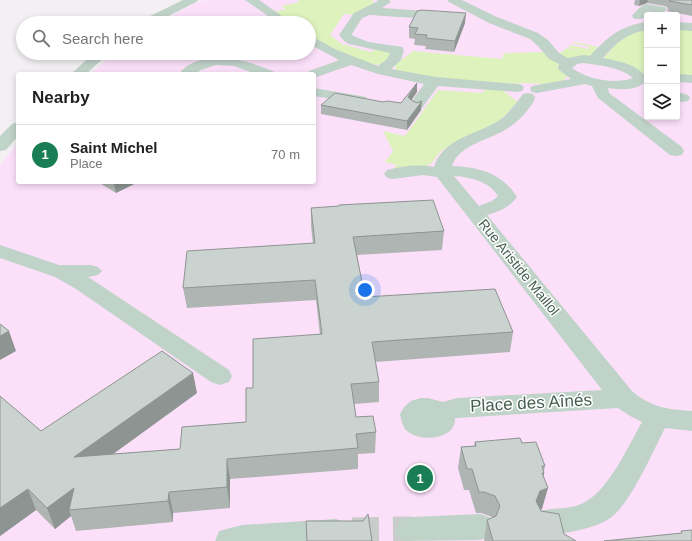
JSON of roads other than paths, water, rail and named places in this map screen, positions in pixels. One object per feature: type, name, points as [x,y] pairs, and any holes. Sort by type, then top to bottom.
[{"type":"street","points":[[160,16],[192,0]]},
{"type":"street","points":[[251,0],[275,16]]},
{"type":"street","points":[[381,70],[391,64],[396,57],[396,44],[381,48],[347,38],[345,35],[358,16],[385,2],[383,0]]},
{"type":"street","points":[[454,0],[493,20],[534,36],[543,43],[554,56],[568,62],[583,59],[593,60],[631,70],[643,81],[619,86],[592,80],[569,73],[565,69],[565,65],[568,62]]},
{"type":"street","points":[[645,12],[648,7],[661,9],[658,12]]},
{"type":"street","points":[[368,11],[471,19],[479,22],[478,28]]},
{"type":"street","points":[[628,29],[624,28],[624,25],[630,18],[643,16]]},
{"type":"street","points":[[593,60],[616,35],[628,29],[644,26]]},
{"type":"street","points":[[680,26],[692,27]]},
{"type":"street","points":[[316,44],[350,61],[431,84],[473,90],[481,86],[527,91],[592,80]]},
{"type":"street","points":[[80,72],[94,60]]},
{"type":"street","points":[[189,72],[200,65],[219,60],[238,62],[263,72]]},
{"type":"street","points":[[316,73],[350,61]]},
{"type":"street","points":[[680,78],[692,79]]},
{"type":"street","points":[[592,80],[603,95],[676,151]]},
{"type":"street","points":[[417,104],[431,84]]},
{"type":"street","points":[[439,171],[449,152],[504,124],[527,101],[527,91]]},
{"type":"street","points":[[316,92],[375,103]]},
{"type":"street","points":[[0,146],[16,129]]},
{"type":"street","points":[[415,184],[388,172],[456,170],[482,176],[507,194],[508,197],[504,202],[475,213]]},
{"type":"street","name":"Rue Aristide Maillol","points":[[439,171],[445,176],[623,398],[633,408],[645,414],[658,417],[692,421]]},
{"type":"street","points":[[0,251],[40,266],[62,272],[84,284],[220,376]]},
{"type":"street","points":[[62,272],[91,270]]},
{"type":"street","name":"Place des Aînés","points":[[440,412],[457,408],[623,398]]},
{"type":"street","points":[[547,521],[568,520],[587,516],[604,506],[618,490],[658,417]]},
{"type":"street","points":[[411,530],[480,527]]},
{"type":"street","points":[[230,541],[242,538],[352,531]]},
{"type":"tunnel","points":[[352,531],[411,530]]},
{"type":"place","name":"Saint Michel","points":[[420,478]]}]
